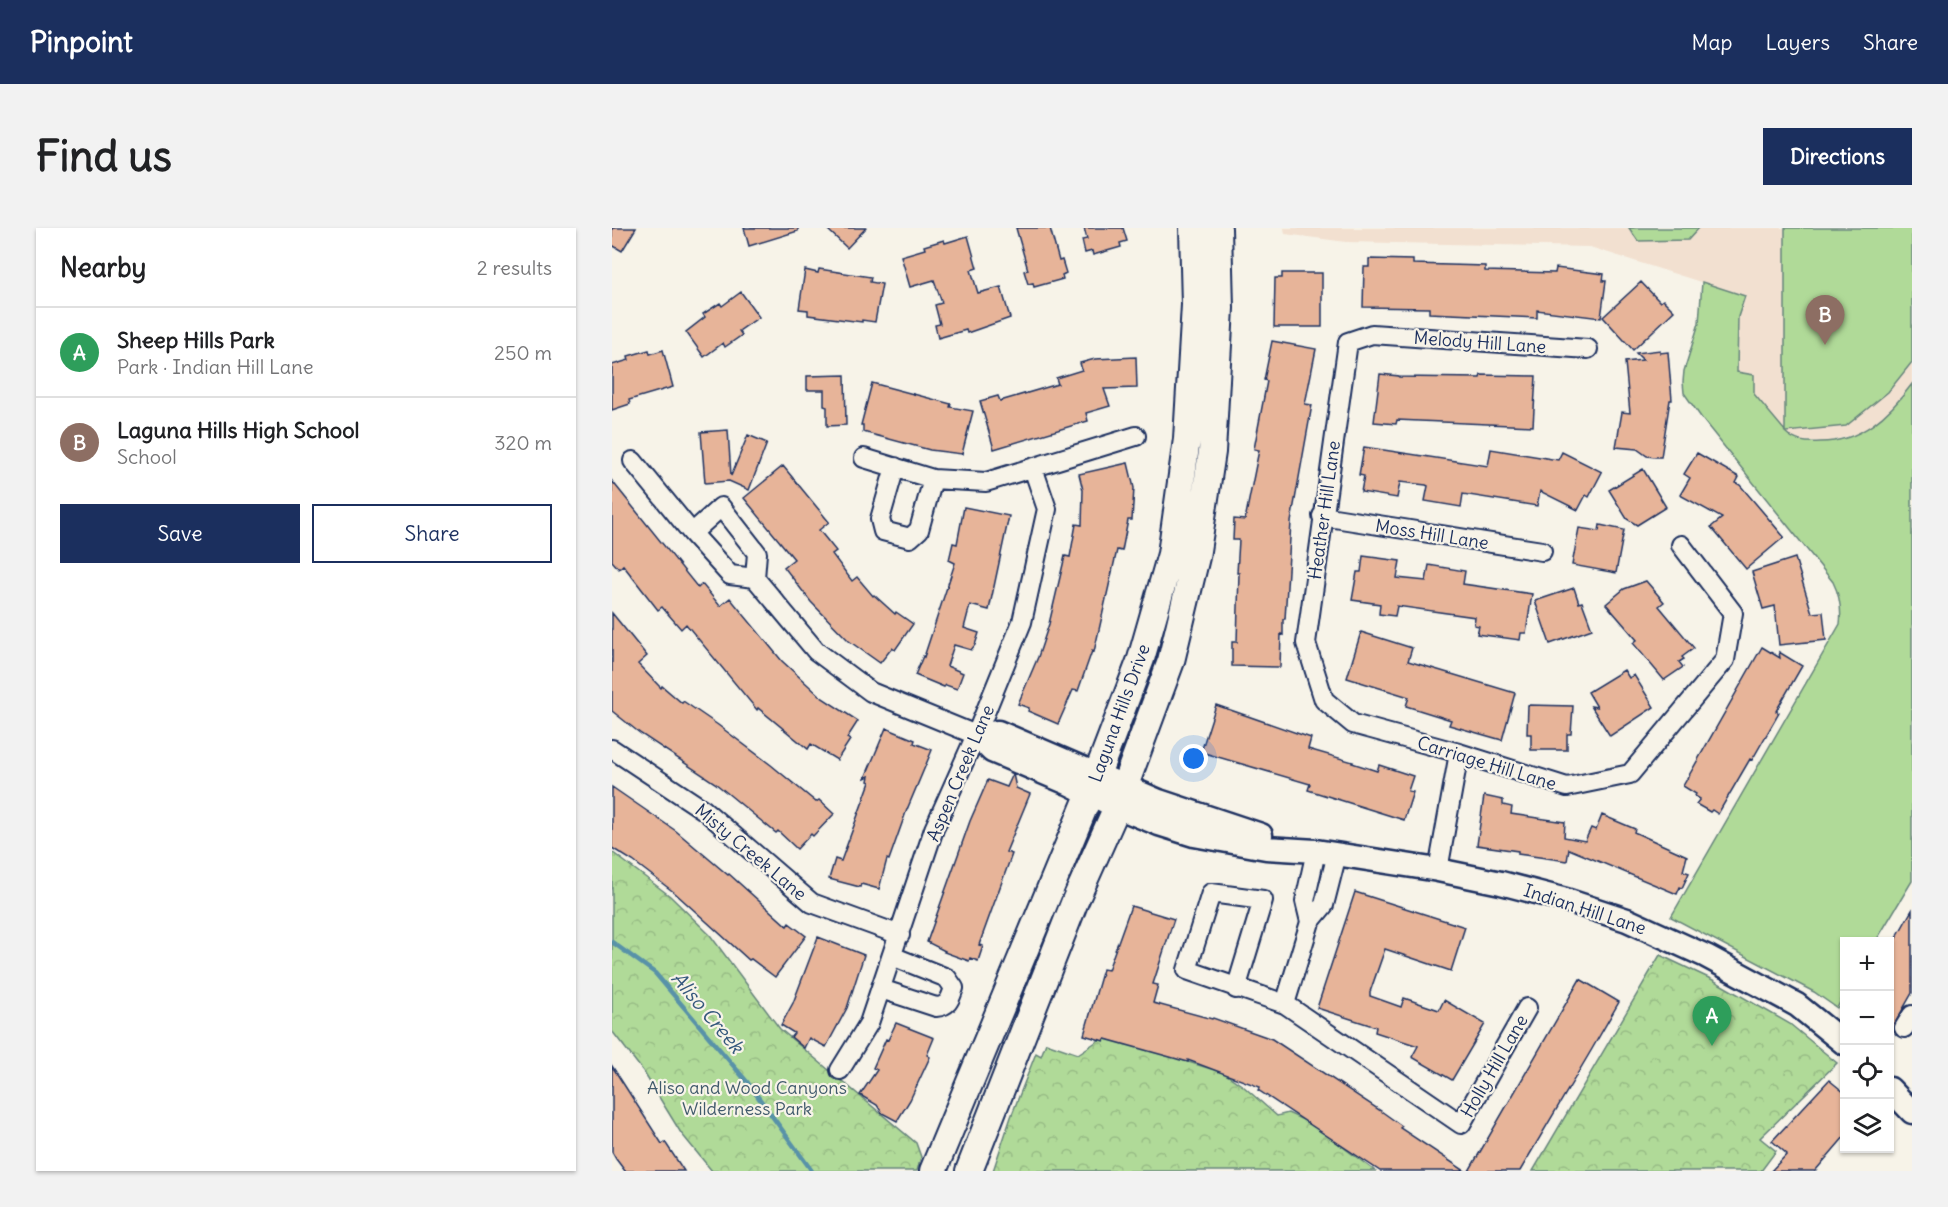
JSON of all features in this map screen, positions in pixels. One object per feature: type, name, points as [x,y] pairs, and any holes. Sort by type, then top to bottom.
[{"type":"main road","name":"Laguna Hills Drive","points":[[933,1171],[1094,784],[1141,659],[1171,554],[1187,439],[1195,305],[1193,228]]},
{"type":"main road","name":"Laguna Hills Drive","points":[[969,1171],[1075,901],[1121,796],[1171,661],[1196,557],[1212,452],[1220,308],[1218,228]]},
{"type":"street","name":"Melody Hill Lane","points":[[1372,334],[1588,349]]},
{"type":"street","name":"Heather Hill Lane","points":[[1324,700],[1306,643],[1322,516],[1348,342],[1372,334]]},
{"type":"street","points":[[864,458],[933,479],[986,482],[1136,436]]},
{"type":"street","points":[[633,461],[692,533],[730,575],[755,578],[757,553],[721,507],[692,533]]},
{"type":"street","points":[[895,467],[880,519],[884,531],[910,538],[919,530],[933,479]]},
{"type":"street","name":"Aspen Creek Lane","points":[[840,1071],[868,1023],[900,935],[934,830],[1022,622],[1047,509],[1033,468]]},
{"type":"street","name":"Moss Hill Lane","points":[[1322,516],[1542,551]]},
{"type":"street","name":"Carriage Hill Lane","points":[[1324,700],[1353,724],[1459,753],[1567,788],[1630,774],[1725,660],[1733,614],[1681,545]]},
{"type":"street","name":"Indian Hill Lane","points":[[755,578],[816,651],[871,692],[976,735],[992,751],[1094,784],[1121,796],[1159,824],[1215,840],[1266,848],[1317,851],[1438,870],[1512,885],[1566,900],[1628,920],[1706,956],[1797,1005],[1840,1039]]},
{"type":"street","name":"Misty Creek Lane","points":[[612,749],[704,810],[812,903],[900,935]]},
{"type":"street","points":[[1438,870],[1459,753]]},
{"type":"street","points":[[1236,989],[1263,900],[1211,893],[1187,970],[1236,989],[1285,1004],[1310,922],[1324,905],[1317,851]]},
{"type":"street","points":[[881,988],[936,1007],[949,1003],[954,988],[947,978],[892,956]]},
{"type":"street","name":"Holly Hill Lane","points":[[1285,1004],[1461,1124],[1527,1008]]},
{"type":"street","points":[[1894,1093],[1912,1112]]},
{"type":"shaded area","points":[[1284,228],[1912,228],[1912,384],[1889,413],[1863,432],[1828,442],[1800,441],[1792,438],[1780,428],[1754,394],[1754,375],[1737,373],[1738,317],[1745,296],[1590,247],[1346,242],[1285,234]]},
{"type":"green space","points":[[1629,228],[1699,228],[1688,240],[1638,241]]},
{"type":"green space","points":[[1785,228],[1912,228],[1912,362],[1888,392],[1846,426],[1785,432],[1805,442],[1835,441],[1848,437],[1873,425],[1884,416],[1912,384],[1912,881],[1878,937],[1840,937],[1840,1002],[1837,1008],[1814,992],[1671,917],[1840,624],[1841,613],[1833,582],[1684,393],[1684,371],[1699,323],[1702,282],[1745,296],[1738,317],[1737,372],[1754,375],[1754,394],[1785,431]]},
{"type":"green space","name":"Aliso and Wood Canyons Wilderness Park","points":[[612,852],[670,896],[710,935],[780,1029],[916,1143],[921,1157],[917,1171],[712,1171],[681,1133],[643,1071],[612,1031]]},
{"type":"green space","points":[[1660,955],[1713,980],[1790,1024],[1837,1063],[1760,1138],[1776,1151],[1761,1171],[1533,1171]]},
{"type":"green space","points":[[1105,1036],[1224,1073],[1243,1086],[1277,1116],[1288,1113],[1312,1124],[1375,1171],[993,1171],[1036,1053],[1041,1056],[1046,1043],[1078,1054]]},
{"type":"building","points":[[612,228],[636,228],[622,251],[612,245]]},
{"type":"building","points":[[744,228],[798,228],[798,231],[749,246]]},
{"type":"building","points":[[826,228],[866,228],[847,248]]},
{"type":"building","points":[[1016,228],[1050,228],[1059,261],[1062,260],[1066,273],[1062,275],[1063,279],[1034,287],[1033,283],[1028,284],[1024,271],[1028,270]]},
{"type":"building","points":[[1084,228],[1123,228],[1127,241],[1120,243],[1121,247],[1093,255],[1092,251],[1085,253],[1082,240],[1087,239]]},
{"type":"building","points":[[968,236],[977,268],[971,270],[978,293],[1001,287],[1010,318],[967,333],[966,330],[938,338],[935,325],[940,324],[935,305],[942,303],[934,280],[910,287],[901,256],[925,249],[924,246],[944,240],[945,243]]},
{"type":"building","points":[[1369,259],[1413,260],[1413,264],[1485,266],[1485,271],[1555,273],[1556,268],[1604,274],[1603,281],[1606,281],[1601,318],[1537,310],[1537,318],[1429,313],[1429,308],[1363,307],[1364,267],[1369,267]]},
{"type":"building","points":[[819,269],[871,277],[870,282],[882,284],[875,322],[808,315],[808,310],[799,309],[805,270],[818,273]]},
{"type":"building","points":[[1282,273],[1322,273],[1322,327],[1274,327],[1275,278],[1282,278]]},
{"type":"building","points":[[1641,282],[1660,302],[1663,300],[1674,311],[1633,350],[1603,317]]},
{"type":"building","points":[[741,292],[759,317],[739,331],[742,335],[725,347],[723,343],[704,357],[686,332],[705,317],[703,314],[720,303],[722,306]]},
{"type":"building","points":[[1272,341],[1316,349],[1305,404],[1312,405],[1291,522],[1280,667],[1232,666],[1232,642],[1237,642],[1239,573],[1237,573],[1239,540],[1233,540],[1234,519],[1245,520],[1259,450],[1254,449]]},
{"type":"building","points":[[649,350],[650,354],[663,350],[673,387],[629,400],[630,404],[612,410],[612,365],[629,360],[628,356]]},
{"type":"building","points":[[1660,350],[1660,353],[1668,352],[1672,400],[1670,400],[1661,457],[1655,457],[1647,456],[1637,449],[1616,447],[1622,412],[1630,413],[1625,362],[1643,360],[1636,353]]},
{"type":"building","points":[[1136,357],[1137,388],[1104,389],[1110,406],[1086,413],[1088,421],[994,449],[980,401],[998,396],[1000,401],[1058,384],[1056,378],[1082,370],[1080,363],[1095,359]]},
{"type":"building","points":[[1380,374],[1399,377],[1536,376],[1533,426],[1397,420],[1396,424],[1374,422]]},
{"type":"building","points":[[845,375],[846,425],[827,426],[824,390],[807,390],[807,376]]},
{"type":"building","points":[[872,383],[951,404],[950,407],[973,411],[962,454],[930,450],[863,432],[863,425],[861,425]]},
{"type":"building","points":[[728,430],[731,476],[748,435],[767,443],[749,490],[729,481],[705,483],[701,432]]},
{"type":"building","points":[[1364,447],[1488,466],[1491,449],[1558,460],[1562,452],[1602,472],[1589,497],[1586,495],[1578,510],[1540,491],[1537,506],[1463,494],[1461,507],[1425,501],[1428,486],[1426,485],[1400,482],[1397,498],[1361,492],[1364,476],[1359,475]]},
{"type":"building","points":[[1697,453],[1739,477],[1736,483],[1784,537],[1746,569],[1711,527],[1722,518],[1680,495],[1690,478],[1684,474]]},
{"type":"building","points":[[1128,463],[1134,488],[1132,520],[1128,520],[1122,551],[1117,550],[1094,652],[1092,651],[1078,691],[1073,690],[1058,724],[1018,704],[1049,624],[1065,556],[1070,557],[1076,524],[1082,525],[1083,490],[1079,474]]},
{"type":"building","points":[[783,466],[829,522],[819,530],[836,551],[832,554],[852,581],[857,577],[873,596],[895,614],[896,612],[913,624],[895,650],[892,648],[880,663],[849,641],[811,602],[784,567],[794,559],[744,498]]},
{"type":"building","points":[[1643,469],[1666,507],[1637,525],[1627,519],[1609,490]]},
{"type":"building","points":[[612,481],[698,588],[702,584],[720,606],[730,598],[782,661],[821,697],[858,721],[847,738],[850,740],[837,760],[811,744],[808,749],[758,708],[757,710],[686,624],[681,629],[662,607],[658,610],[623,565],[619,569],[612,561]]},
{"type":"building","points":[[964,507],[1009,516],[989,610],[970,605],[964,628],[979,633],[975,645],[971,650],[954,645],[947,666],[963,673],[957,689],[946,685],[944,687],[915,675],[924,657],[955,563],[949,560],[953,543],[957,544]]},
{"type":"building","points":[[1600,525],[1624,530],[1616,573],[1572,565],[1579,528],[1599,531]]},
{"type":"building","points":[[1363,556],[1400,561],[1397,578],[1426,581],[1429,565],[1465,571],[1463,584],[1532,594],[1526,633],[1521,633],[1520,640],[1477,634],[1479,626],[1474,625],[1475,617],[1397,606],[1395,616],[1379,614],[1380,604],[1352,600],[1357,572],[1361,572]]},
{"type":"building","points":[[1795,558],[1812,613],[1823,612],[1826,640],[1779,645],[1775,606],[1763,609],[1752,572]]},
{"type":"building","points":[[1646,581],[1664,602],[1659,606],[1694,648],[1679,662],[1683,667],[1664,680],[1633,643],[1637,640],[1606,604],[1624,589]]},
{"type":"building","points":[[1574,588],[1592,629],[1550,644],[1535,601]]},
{"type":"building","points":[[612,613],[647,656],[638,664],[661,688],[662,686],[682,703],[683,701],[718,725],[816,802],[819,800],[834,814],[813,836],[811,834],[797,849],[778,831],[776,833],[715,783],[641,734],[612,711]]},
{"type":"building","points":[[1361,632],[1412,648],[1408,661],[1515,693],[1502,740],[1449,725],[1451,720],[1406,706],[1409,697],[1347,678]]},
{"type":"building","points":[[1762,647],[1780,658],[1779,652],[1802,666],[1776,711],[1779,713],[1718,814],[1712,810],[1710,812],[1696,804],[1700,799],[1683,786]]},
{"type":"building","points":[[1624,670],[1629,678],[1634,675],[1654,707],[1610,736],[1591,706],[1597,707],[1588,692]]},
{"type":"building","points":[[1216,705],[1311,738],[1308,749],[1377,771],[1379,765],[1413,776],[1408,791],[1413,792],[1404,820],[1308,790],[1310,784],[1201,752]]},
{"type":"building","points":[[1528,705],[1573,706],[1571,734],[1567,734],[1567,750],[1531,750],[1531,734],[1527,734]]},
{"type":"building","points":[[886,728],[932,750],[889,860],[887,859],[879,889],[829,879],[835,859],[841,861],[870,782],[868,781],[869,776],[865,778]]},
{"type":"building","points":[[1013,774],[1016,788],[1030,794],[1006,852],[1012,854],[979,945],[983,946],[978,961],[970,958],[969,961],[944,952],[927,942],[970,821],[988,780],[1007,787]]},
{"type":"building","points":[[612,787],[676,831],[787,926],[789,923],[806,936],[775,977],[751,959],[749,960],[675,893],[612,848]]},
{"type":"building","points":[[1484,796],[1503,800],[1503,805],[1512,807],[1511,814],[1565,822],[1564,837],[1585,841],[1591,828],[1596,830],[1602,815],[1687,856],[1683,871],[1689,873],[1677,894],[1569,849],[1567,861],[1477,845]]},
{"type":"building","points":[[1355,892],[1465,927],[1451,971],[1385,949],[1370,992],[1370,996],[1401,1007],[1404,998],[1439,1010],[1444,1000],[1485,1024],[1452,1080],[1412,1057],[1418,1046],[1375,1032],[1376,1027],[1317,1008]]},
{"type":"building","points":[[1131,906],[1174,919],[1153,984],[1158,985],[1153,1003],[1213,1018],[1272,1039],[1381,1111],[1402,1126],[1400,1128],[1465,1171],[1380,1171],[1258,1090],[1260,1087],[1188,1060],[1188,1062],[1084,1035],[1103,969],[1108,970]]},
{"type":"building","points":[[1912,910],[1912,993],[1894,1025],[1894,991],[1894,942]]},
{"type":"building","points":[[818,937],[864,955],[847,1008],[826,1047],[809,1038],[804,1048],[791,1037],[794,1033],[781,1025],[793,1003]]},
{"type":"building","points":[[1580,979],[1619,1002],[1592,1049],[1520,1171],[1469,1171]]},
{"type":"building","points":[[896,1023],[934,1038],[927,1055],[930,1057],[910,1100],[897,1121],[882,1113],[877,1105],[860,1095],[877,1070],[873,1068]]},
{"type":"building","points":[[612,1066],[662,1144],[665,1142],[684,1171],[625,1171],[616,1159],[612,1152]]},
{"type":"building","points":[[1829,1080],[1840,1089],[1840,1142],[1815,1171],[1771,1171],[1787,1154],[1772,1141]]},
{"type":"waterway","name":"Aliso Creek","points":[[612,942],[655,973],[748,1083],[812,1171]]},
{"type":"place","name":"Laguna Hills High School","points":[[1825,345]]},
{"type":"place","name":"Sheep Hills Park","points":[[1712,1046]]}]
